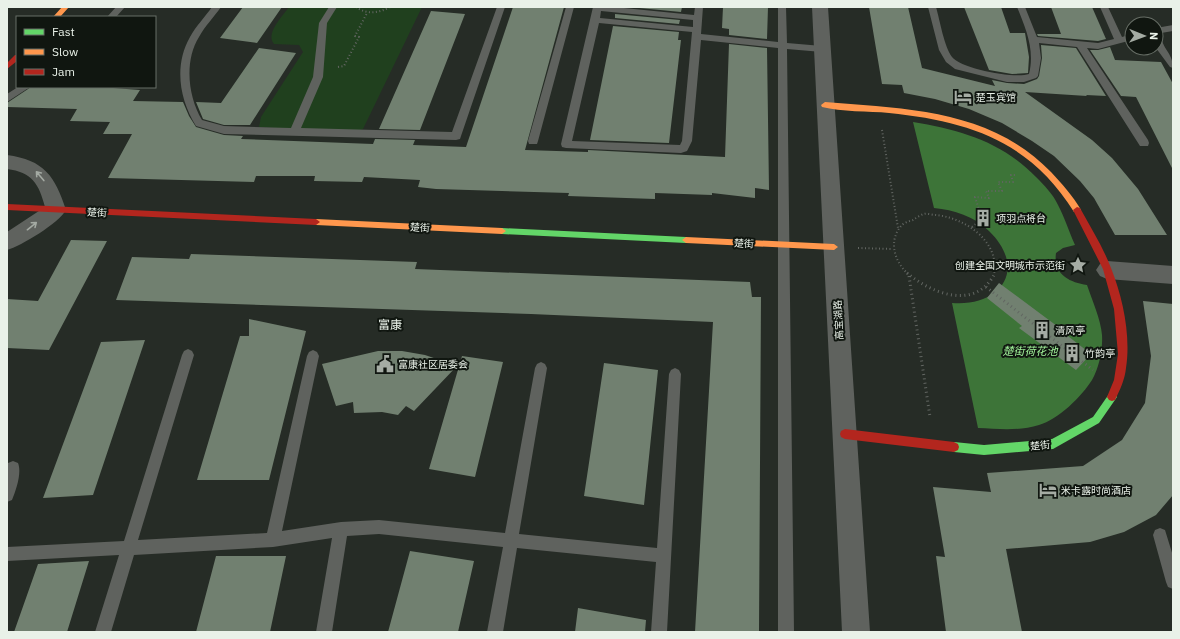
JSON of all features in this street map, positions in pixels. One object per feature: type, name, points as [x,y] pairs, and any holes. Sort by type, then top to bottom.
[{"type":"street","points":[[57,16],[66,7]]},
{"type":"street","name":"高宝湖路","points":[[820,7],[856,632]]},
{"type":"street","points":[[7,67],[16,58]]},
{"type":"street","name":"楚街","points":[[826,105],[952,119],[985,129],[1027,154],[1046,169],[1072,201],[1090,232],[1107,270],[1117,314],[1122,356],[1119,380],[1110,401],[1096,420],[1053,444],[984,450],[844,434]]},
{"type":"street","points":[[7,162],[20,163],[29,166],[37,172],[51,192],[56,210],[7,242]]},
{"type":"street","name":"楚街","points":[[7,207],[834,247]]},
{"type":"street","points":[[1107,270],[1173,275]]},
{"type":"lane","points":[[112,16],[121,7]]},
{"type":"lane","points":[[217,7],[194,37],[185,58],[185,82],[192,112],[199,123],[224,130],[456,136],[502,7]]},
{"type":"lane","points":[[294,133],[318,77],[323,24],[333,7]]},
{"type":"lane","points":[[533,141],[570,7]]},
{"type":"lane","points":[[698,18],[598,7],[566,144],[683,148],[687,141],[699,7]]},
{"type":"lane","points":[[782,7],[786,632]]},
{"type":"lane","points":[[932,7],[944,50],[949,60],[958,67],[1008,79],[1024,79],[1033,76],[1037,66],[1034,40],[1021,7]]},
{"type":"lane","points":[[1104,7],[1119,41]]},
{"type":"lane","points":[[595,20],[822,49]]},
{"type":"lane","points":[[1034,40],[1098,46],[1124,39]]},
{"type":"lane","points":[[1080,44],[1144,143]]},
{"type":"lane","points":[[1164,53],[1173,65]]},
{"type":"lane","points":[[7,99],[24,88]]},
{"type":"lane","points":[[103,632],[188,355]]},
{"type":"lane","points":[[273,540],[313,356]]},
{"type":"lane","points":[[495,632],[541,368]]},
{"type":"lane","points":[[659,632],[675,374]]},
{"type":"lane","points":[[7,495],[13,468]]},
{"type":"lane","points":[[7,554],[273,540],[341,529],[379,526],[664,556]]},
{"type":"lane","points":[[324,632],[341,529]]},
{"type":"lane","points":[[1160,535],[1173,582]]},
{"type":"path","points":[[356,7],[367,12],[383,11],[390,7]]},
{"type":"path","points":[[313,88],[328,89],[339,66],[344,66],[360,37],[354,36],[367,12]]},
{"type":"path","points":[[878,110],[898,228]]},
{"type":"path","points":[[972,227],[982,219],[975,198],[989,198],[986,190],[1002,191],[998,182],[1013,182],[1011,175],[1022,175]]},
{"type":"path","points":[[924,214],[946,216],[972,227],[984,238],[993,251],[996,264],[994,277],[986,287],[974,294],[958,295],[940,293],[923,286],[908,275],[898,262],[893,249],[894,236],[898,228],[910,218],[924,214]]},
{"type":"path","points":[[834,247],[893,249]]},
{"type":"path","points":[[908,275],[934,444]]},
{"type":"path","points":[[986,287],[1099,374]]},
{"type":"shaded area","points":[[289,7],[422,7],[363,129],[354,133],[259,127],[261,117],[303,52],[299,45],[274,44],[272,40],[273,30]]},
{"type":"water","name":"楚街荷花池","points":[[913,122],[963,133],[1009,154],[1045,186],[1054,197],[1063,215],[1075,245],[1063,248],[1056,253],[1057,266],[1060,272],[1068,279],[1087,285],[1100,323],[1102,346],[1097,370],[1088,386],[1069,407],[1046,422],[1032,427],[1017,429],[978,428],[952,303],[969,303],[984,299],[996,292],[1004,283],[1007,272],[1007,259],[1001,245],[989,231],[977,221],[956,212],[934,208]]},
{"type":"building","points":[[243,7],[282,7],[257,43],[220,38]]},
{"type":"building","points":[[513,7],[564,7],[525,150],[588,152],[588,150],[725,157],[729,44],[767,48],[769,190],[755,188],[755,198],[712,193],[712,195],[655,193],[655,199],[568,196],[569,193],[436,189],[418,187],[420,180],[364,177],[362,182],[314,181],[315,176],[256,176],[254,182],[108,178],[132,134],[103,134],[110,122],[70,121],[77,109],[7,107],[7,103],[30,88],[113,88],[140,90],[133,101],[183,102],[196,127],[224,135],[243,136],[241,139],[373,144],[375,139],[415,140],[413,145],[466,147]]},
{"type":"building","points":[[629,7],[682,7],[681,12]]},
{"type":"building","points":[[723,7],[768,7],[767,39],[729,35],[729,29],[722,28]]},
{"type":"building","points":[[869,7],[908,7],[922,68],[995,86],[992,80],[1024,84],[1037,79],[1039,76],[1042,58],[1041,45],[1076,48],[1106,96],[1025,92],[1092,140],[1112,158],[1138,189],[1167,235],[1115,235],[1094,198],[1080,181],[1054,156],[1032,141],[1002,123],[969,109],[935,99],[904,93],[902,85],[882,84]]},
{"type":"building","points":[[964,7],[1001,7],[1010,33],[1025,33],[1029,57],[1028,73],[1012,74],[989,70]]},
{"type":"building","points":[[1051,7],[1092,7],[1106,39],[1098,41],[1038,36],[1037,34],[1061,34]]},
{"type":"building","points":[[431,11],[465,14],[420,130],[379,129]]},
{"type":"building","points":[[615,14],[680,20],[679,24],[615,18]]},
{"type":"building","points":[[613,26],[679,32],[678,40],[681,40],[669,143],[590,140]]},
{"type":"building","points":[[1110,47],[1115,60],[1161,62],[1173,84],[1173,170],[1136,97],[1121,96],[1090,50]]},
{"type":"building","points":[[259,48],[296,53],[250,125],[224,125],[203,119],[196,102],[221,103]]},
{"type":"building","points":[[71,240],[107,241],[49,350],[7,348],[7,299],[38,301]]},
{"type":"building","points":[[191,254],[417,262],[415,269],[750,282],[752,297],[761,297],[759,632],[695,632],[713,322],[531,314],[116,300],[132,257],[189,259]]},
{"type":"building","points":[[999,283],[1065,332],[1064,333],[1091,354],[1076,370],[1019,328],[1022,326],[987,298]]},
{"type":"building","points":[[1143,301],[1173,304],[1173,495],[1156,515],[1124,532],[1090,542],[1006,549],[1022,632],[946,632],[936,556],[945,557],[933,487],[991,492],[987,473],[1083,466],[1122,440],[1145,403],[1151,356]]},
{"type":"building","points":[[249,319],[306,331],[269,480],[197,480],[240,336],[249,336]]},
{"type":"building","points":[[145,340],[93,495],[43,498],[101,342]]},
{"type":"building","points":[[378,351],[402,351],[425,355],[457,366],[414,411],[406,406],[398,415],[382,412],[354,413],[353,402],[336,406],[322,364]]},
{"type":"building","points":[[462,356],[503,362],[475,477],[429,469]]},
{"type":"building","points":[[604,363],[658,370],[644,505],[584,496]]},
{"type":"building","points":[[410,551],[474,561],[458,632],[388,632]]},
{"type":"building","points":[[216,556],[286,556],[270,632],[196,632]]},
{"type":"building","points":[[89,561],[67,632],[14,632],[38,564]]},
{"type":"building","points":[[578,608],[646,620],[645,632],[575,632]]},
{"type":"traffic: fast","points":[[502,231],[686,240]]},
{"type":"traffic: fast","points":[[954,447],[984,450],[1053,444],[1096,420],[1112,397]]},
{"type":"traffic: slow","points":[[57,16],[66,7]]},
{"type":"traffic: slow","points":[[825,105],[920,114],[951,120],[980,129],[1008,141],[1034,159],[1060,186],[1077,210]]},
{"type":"traffic: slow","points":[[316,222],[502,231]]},
{"type":"traffic: slow","points":[[686,240],[834,247]]},
{"type":"traffic: jam","points":[[7,67],[16,58]]},
{"type":"traffic: jam","points":[[7,207],[316,222]]},
{"type":"traffic: jam","points":[[1077,210],[1107,269],[1118,309],[1122,340],[1122,368],[1112,397]]},
{"type":"traffic: jam","points":[[845,434],[954,447]]},
{"type":"place","name":"楚玉宾馆","points":[[963,97]]},
{"type":"place","name":"项羽点将台","points":[[983,218]]},
{"type":"place","name":"创建全国文明城市示范街","points":[[1078,265]]},
{"type":"place","name":"清风亭","points":[[1042,330]]},
{"type":"place","name":"竹韵亭","points":[[1072,353]]},
{"type":"place","name":"富康社区居委会","points":[[385,364]]},
{"type":"place","name":"米卡露时尚酒店","points":[[1048,490]]},
{"type":"district","name":"富康","points":[[390,325]]}]
